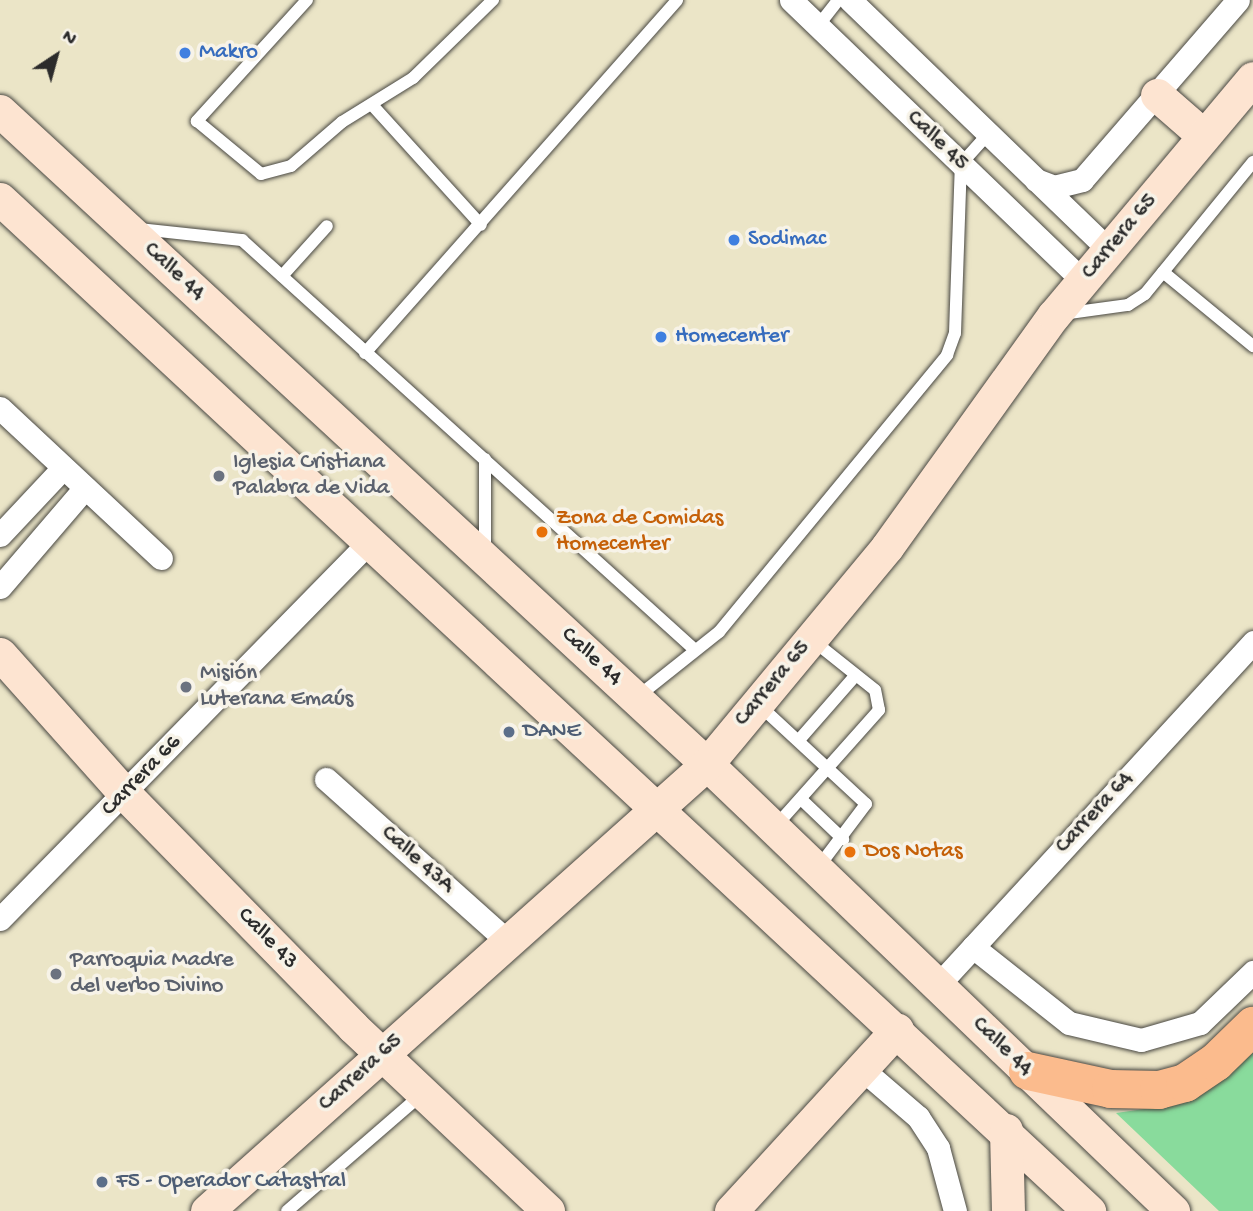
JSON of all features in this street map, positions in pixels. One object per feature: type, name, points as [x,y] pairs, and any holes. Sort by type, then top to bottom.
[{"type":"highway","points":[[1028,1071],[1111,1089],[1159,1090],[1185,1083],[1216,1062],[1253,1026]]},
{"type":"main road","name":"Carrera 65","points":[[207,1211],[507,940],[660,813],[707,764],[887,547],[1055,315],[1253,78]]},
{"type":"main road","points":[[1157,96],[1204,136]]},
{"type":"main road","name":"Calle 44","points":[[0,111],[707,764],[1173,1211]]},
{"type":"main road","points":[[0,199],[660,813],[1006,1130],[1089,1211]]},
{"type":"main road","name":"Calle 43","points":[[0,654],[125,794],[382,1054],[548,1211]]},
{"type":"main road","points":[[731,1211],[897,1030]]},
{"type":"main road","points":[[1006,1130],[1007,1211]]},
{"type":"street","name":"Calle 45","points":[[791,0],[1083,281]]},
{"type":"street","name":"Calle 45","points":[[850,0],[1109,250]]},
{"type":"street","points":[[1036,180],[1054,187],[1082,180],[1238,0]]},
{"type":"street","points":[[0,408],[161,558]]},
{"type":"street","points":[[0,535],[63,468]]},
{"type":"street","points":[[0,587],[85,488]]},
{"type":"street","name":"Carrera 66","points":[[0,919],[370,541]]},
{"type":"street","name":"Carrera 64","points":[[938,985],[1253,642]]},
{"type":"street","name":"Calle 43A","points":[[326,779],[507,940]]},
{"type":"street","points":[[973,947],[1069,1023],[1141,1040],[1181,1032],[1219,1008],[1253,972]]},
{"type":"street","points":[[862,1069],[918,1118],[938,1147],[954,1201]]},
{"type":"lane","points":[[307,0],[197,121],[261,174],[280,173],[316,150],[342,122],[374,107],[414,78],[493,0]]},
{"type":"lane","points":[[365,353],[481,226],[677,0]]},
{"type":"lane","points":[[818,26],[838,0]]},
{"type":"lane","points":[[374,107],[481,226]]},
{"type":"lane","points":[[636,699],[719,632],[947,355],[955,332],[961,164],[988,134]]},
{"type":"lane","points":[[1055,315],[1128,305],[1163,272],[1253,162]]},
{"type":"lane","points":[[282,276],[327,226]]},
{"type":"lane","points":[[126,228],[242,240],[695,650]]},
{"type":"lane","points":[[1163,272],[1253,346]]},
{"type":"lane","points":[[485,459],[485,559]]},
{"type":"lane","points":[[774,828],[830,769],[879,709],[881,698],[811,639]]},
{"type":"lane","points":[[799,740],[856,675]]},
{"type":"lane","points":[[757,704],[866,804],[843,839],[817,870]]},
{"type":"lane","points":[[802,800],[843,839]]},
{"type":"lane","points":[[287,1211],[423,1093]]},
{"type":"green space","points":[[1253,1042],[1253,1211],[1219,1211],[1116,1113],[1151,1108]]},
{"type":"place","name":"Makro","points":[[185,53]]},
{"type":"place","name":"Sodimac","points":[[734,240]]},
{"type":"place","name":"Homecenter","points":[[661,337]]},
{"type":"place","name":"Iglesia Cristiana Palabra de Vida","points":[[219,476]]},
{"type":"place","name":"Zona de Comidas Homecenter","points":[[542,532]]},
{"type":"place","name":"Misión Luterana Emaús","points":[[186,687]]},
{"type":"place","name":"DANE","points":[[509,732]]},
{"type":"place","name":"Dos Notas","points":[[850,852]]},
{"type":"place","name":"Parroquia Madre del verbo Divino","points":[[56,974]]},
{"type":"place","name":"F5 - Operador Catastral","points":[[102,1182]]}]
